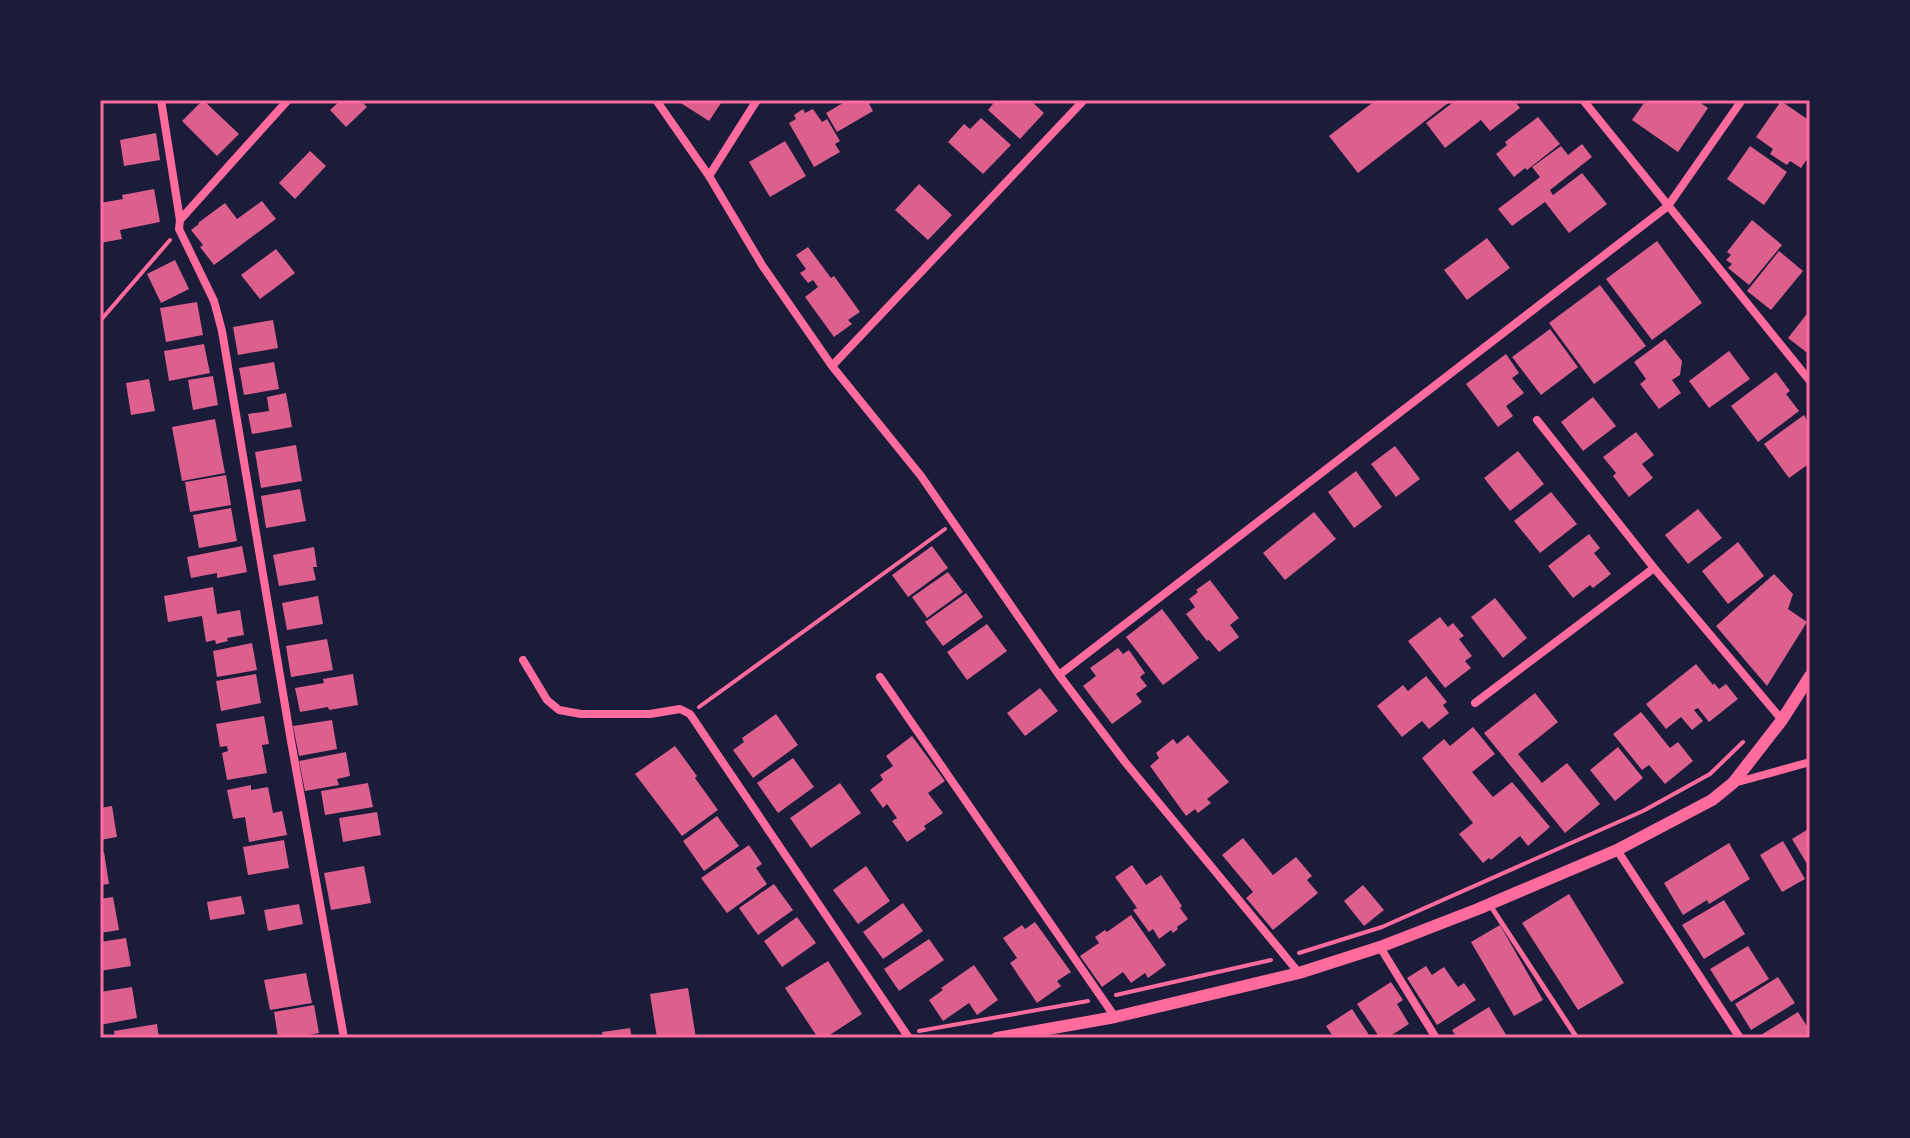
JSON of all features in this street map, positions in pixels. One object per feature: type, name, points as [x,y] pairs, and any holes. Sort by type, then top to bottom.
[{"type":"street","points":[[161,100],[180,224],[214,301],[222,331],[344,1038]]},
{"type":"street","points":[[180,224],[288,100]]},
{"type":"street","points":[[656,100],[709,176],[762,265],[832,366],[921,476],[1059,675],[1125,762],[1299,973]]},
{"type":"street","points":[[709,176],[757,100]]},
{"type":"street","points":[[832,366],[1084,100]]},
{"type":"street","points":[[1583,100],[1810,381]]},
{"type":"street","points":[[1059,675],[1668,206],[1742,100]]},
{"type":"street","points":[[1537,420],[1654,568],[1782,720]]},
{"type":"street","points":[[1475,703],[1654,568]]},
{"type":"street","points":[[523,660],[547,700],[559,710],[581,714],[650,714],[680,709],[690,714],[907,1036]]},
{"type":"street","points":[[997,1038],[1115,1017],[1299,973],[1380,947],[1617,850],[1712,800],[1733,783],[1782,720],[1810,676]]},
{"type":"street","points":[[880,677],[1115,1017]]},
{"type":"street","points":[[1733,783],[1810,762]]},
{"type":"street","points":[[1617,850],[1740,1038]]},
{"type":"street","points":[[1380,947],[1436,1038]]},
{"type":"lane","points":[[1490,904],[1577,1038]]},
{"type":"path","points":[[100,321],[180,224]]},
{"type":"path","points":[[690,714],[954,523]]},
{"type":"path","points":[[907,1036],[1102,998],[1286,957],[1382,927],[1643,811],[1710,774],[1747,738]]},
{"type":"building","points":[[203,100],[239,134],[217,156],[182,121]]},
{"type":"building","points":[[341,100],[360,100],[367,107],[346,127],[330,110]]},
{"type":"building","points":[[676,100],[723,100],[709,121]]},
{"type":"building","points":[[848,100],[867,100],[873,111],[837,132],[826,113]]},
{"type":"building","points":[[996,100],[1030,100],[1044,113],[1020,139],[988,110]]},
{"type":"building","points":[[1376,100],[1452,100],[1358,173],[1329,136]]},
{"type":"building","points":[[1456,100],[1514,100],[1520,108],[1490,131],[1481,120],[1445,148],[1426,123]]},
{"type":"building","points":[[1646,100],[1696,100],[1708,108],[1678,152],[1632,120]]},
{"type":"building","points":[[1781,101],[1810,121],[1810,155],[1801,168],[1790,161],[1787,165],[1770,154],[1773,149],[1756,137]]},
{"type":"building","points":[[803,109],[805,113],[813,109],[822,122],[827,119],[840,141],[835,144],[840,152],[814,167],[789,123]]},
{"type":"building","points":[[1538,117],[1560,144],[1514,177],[1496,154],[1507,145],[1505,142]]},
{"type":"building","points":[[981,118],[1011,145],[983,174],[948,142],[964,124],[970,129]]},
{"type":"building","points":[[156,133],[160,160],[124,166],[120,140]]},
{"type":"building","points":[[785,141],[806,176],[770,197],[749,162]]},
{"type":"building","points":[[1582,144],[1592,157],[1550,190],[1553,195],[1582,173],[1607,204],[1569,233],[1545,202],[1512,226],[1498,209],[1540,177],[1532,167],[1561,146],[1568,155]]},
{"type":"building","points":[[1750,146],[1787,172],[1764,205],[1727,179]]},
{"type":"building","points":[[310,151],[326,166],[295,199],[279,183]]},
{"type":"building","points":[[919,184],[952,215],[928,240],[895,210]]},
{"type":"building","points":[[154,189],[160,222],[120,230],[122,239],[100,243],[100,203]]},
{"type":"building","points":[[262,201],[276,219],[214,265],[191,230],[225,203],[237,219]]},
{"type":"building","points":[[1752,220],[1782,245],[1749,285],[1728,268],[1732,264],[1726,260],[1731,255],[1727,252]]},
{"type":"building","points":[[1487,238],[1510,268],[1467,300],[1444,270]]},
{"type":"building","points":[[1657,241],[1702,303],[1652,340],[1606,279]]},
{"type":"building","points":[[808,247],[860,312],[848,320],[852,324],[834,337],[805,297],[818,287],[813,280],[808,283],[800,273],[806,269],[796,255]]},
{"type":"building","points":[[276,249],[295,273],[260,299],[241,275]]},
{"type":"building","points":[[1779,251],[1803,271],[1771,310],[1747,291]]},
{"type":"building","points":[[175,260],[189,289],[161,303],[147,274]]},
{"type":"building","points":[[1600,285],[1646,346],[1594,384],[1549,323]]},
{"type":"building","points":[[197,302],[203,335],[166,342],[160,308]]},
{"type":"building","points":[[1810,310],[1810,355],[1788,338]]},
{"type":"building","points":[[273,320],[278,348],[238,355],[233,327]]},
{"type":"building","points":[[1550,329],[1578,367],[1541,395],[1512,357]]},
{"type":"building","points":[[1665,339],[1682,361],[1680,375],[1672,380],[1681,393],[1659,409],[1640,384],[1646,379],[1634,362]]},
{"type":"building","points":[[204,344],[210,373],[169,381],[164,351]]},
{"type":"building","points":[[1729,351],[1750,379],[1709,408],[1689,381]]},
{"type":"building","points":[[1506,354],[1519,373],[1512,378],[1524,393],[1506,406],[1513,416],[1498,427],[1466,384]]},
{"type":"building","points":[[274,362],[279,389],[244,395],[239,368]]},
{"type":"building","points":[[1776,372],[1790,391],[1786,394],[1799,411],[1758,442],[1731,406]]},
{"type":"building","points":[[213,376],[218,405],[193,410],[188,380]]},
{"type":"building","points":[[149,379],[155,411],[131,415],[126,383]]},
{"type":"building","points":[[286,393],[292,427],[252,434],[248,414],[269,411],[267,397]]},
{"type":"building","points":[[1593,397],[1616,426],[1583,451],[1561,422]]},
{"type":"building","points":[[1804,415],[1807,420],[1810,418],[1810,463],[1789,478],[1764,444]]},
{"type":"building","points":[[215,419],[225,473],[182,481],[172,427]]},
{"type":"building","points":[[1636,432],[1654,455],[1642,464],[1653,478],[1629,497],[1603,457]]},
{"type":"building","points":[[296,445],[302,481],[261,488],[255,452]]},
{"type":"building","points":[[1395,446],[1420,479],[1396,497],[1371,464]]},
{"type":"building","points":[[1518,451],[1544,484],[1510,511],[1484,478]]},
{"type":"building","points":[[1356,471],[1382,507],[1354,528],[1328,492]]},
{"type":"building","points":[[226,475],[231,505],[190,512],[185,482]]},
{"type":"building","points":[[300,489],[306,521],[266,528],[261,496]]},
{"type":"building","points":[[1551,492],[1577,524],[1540,553],[1514,521]]},
{"type":"building","points":[[231,508],[237,541],[199,548],[193,515]]},
{"type":"building","points":[[1698,509],[1722,538],[1688,564],[1665,535]]},
{"type":"building","points":[[1314,512],[1336,539],[1285,580],[1263,553]]},
{"type":"building","points":[[1589,534],[1600,548],[1594,553],[1611,574],[1573,598],[1548,566]]},
{"type":"building","points":[[1738,542],[1764,576],[1728,604],[1702,571]]},
{"type":"building","points":[[242,546],[247,572],[217,578],[217,573],[191,578],[187,557]]},
{"type":"building","points":[[932,546],[948,568],[908,597],[892,575]]},
{"type":"building","points":[[314,547],[316,580],[279,586],[273,555]]},
{"type":"building","points":[[948,572],[963,592],[927,618],[912,597]]},
{"type":"building","points":[[1774,574],[1793,594],[1788,609],[1807,622],[1767,686],[1716,626]]},
{"type":"building","points":[[1210,580],[1239,618],[1230,625],[1239,637],[1219,652],[1186,614],[1195,607],[1189,599]]},
{"type":"building","points":[[213,587],[217,614],[240,610],[244,635],[216,644],[215,640],[206,642],[202,616],[168,622],[164,596]]},
{"type":"building","points":[[966,593],[983,617],[943,646],[925,622]]},
{"type":"building","points":[[318,596],[323,624],[287,630],[282,603]]},
{"type":"building","points":[[1495,598],[1527,638],[1503,658],[1471,617]]},
{"type":"building","points":[[1162,609],[1199,658],[1163,685],[1126,637]]},
{"type":"building","points":[[1440,617],[1448,627],[1453,623],[1464,636],[1459,639],[1472,656],[1465,661],[1471,668],[1445,688],[1408,641]]},
{"type":"building","points":[[987,624],[1007,651],[967,680],[947,652]]},
{"type":"building","points":[[327,639],[333,670],[291,677],[286,646]]},
{"type":"building","points":[[252,643],[257,670],[217,677],[213,651]]},
{"type":"building","points":[[1118,648],[1123,654],[1129,650],[1145,673],[1140,677],[1147,686],[1136,694],[1142,702],[1112,724],[1083,686],[1096,676],[1090,668]]},
{"type":"building","points":[[1696,664],[1713,685],[1719,689],[1726,684],[1738,699],[1709,722],[1698,708],[1694,710],[1703,721],[1692,730],[1681,717],[1666,729],[1646,704]]},
{"type":"building","points":[[256,674],[261,703],[221,711],[216,681]]},
{"type":"building","points":[[353,674],[358,705],[300,712],[295,688]]},
{"type":"building","points":[[1426,676],[1447,702],[1443,705],[1449,713],[1429,729],[1422,721],[1402,737],[1377,706],[1403,685],[1408,691]]},
{"type":"building","points":[[1040,688],[1058,711],[1025,736],[1007,713]]},
{"type":"building","points":[[1535,693],[1558,722],[1518,754],[1542,783],[1567,763],[1600,804],[1565,833],[1484,733]]},
{"type":"building","points":[[1641,712],[1670,748],[1678,742],[1693,761],[1665,784],[1649,765],[1642,770],[1613,734]]},
{"type":"building","points":[[776,714],[798,745],[753,778],[733,750],[744,742],[742,738]]},
{"type":"building","points":[[264,716],[269,744],[262,745],[267,773],[227,780],[222,753],[228,751],[227,746],[220,747],[216,724]]},
{"type":"building","points":[[332,720],[337,749],[299,756],[293,726]]},
{"type":"building","points":[[1473,727],[1495,754],[1472,772],[1493,797],[1512,782],[1550,827],[1528,846],[1520,836],[1483,863],[1459,834],[1473,823],[1422,758],[1444,739],[1450,746]]},
{"type":"building","points":[[1188,735],[1229,782],[1207,799],[1211,803],[1198,813],[1195,809],[1186,816],[1150,766],[1159,758],[1156,753],[1173,739],[1177,744]]},
{"type":"building","points":[[912,736],[945,781],[928,793],[943,813],[907,842],[892,821],[897,818],[887,804],[883,808],[870,790],[883,780],[880,775],[893,766],[886,756]]},
{"type":"building","points":[[675,746],[718,810],[682,836],[635,774]]},
{"type":"building","points":[[1618,747],[1643,778],[1615,801],[1590,770]]},
{"type":"building","points":[[346,752],[350,776],[337,779],[339,785],[305,791],[299,761]]},
{"type":"building","points":[[793,758],[814,787],[778,813],[757,783]]},
{"type":"building","points":[[368,783],[373,807],[325,815],[321,791]]},
{"type":"building","points":[[840,783],[861,813],[811,848],[790,818]]},
{"type":"building","points":[[251,785],[251,790],[268,787],[273,813],[282,811],[287,835],[249,842],[245,817],[233,819],[227,790]]},
{"type":"building","points":[[112,806],[117,837],[100,840],[100,808]]},
{"type":"building","points":[[377,812],[381,835],[343,842],[339,818]]},
{"type":"building","points":[[717,816],[739,846],[704,871],[683,841]]},
{"type":"building","points":[[1810,828],[1810,869],[1792,839]]},
{"type":"building","points":[[1243,838],[1273,875],[1296,857],[1312,876],[1307,880],[1318,893],[1273,930],[1246,898],[1253,892],[1222,855]]},
{"type":"building","points":[[284,840],[289,868],[248,875],[243,847]]},
{"type":"building","points":[[1783,841],[1805,879],[1782,892],[1760,855]]},
{"type":"building","points":[[1729,843],[1750,879],[1709,904],[1707,900],[1683,915],[1664,883]]},
{"type":"building","points":[[749,845],[762,864],[756,868],[767,884],[727,913],[701,878]]},
{"type":"building","points":[[100,852],[104,852],[109,884],[100,885]]},
{"type":"building","points":[[1132,865],[1146,885],[1161,875],[1182,906],[1180,908],[1188,919],[1173,933],[1171,930],[1159,939],[1153,929],[1149,932],[1133,910],[1137,908],[1115,877]]},
{"type":"building","points":[[364,866],[371,903],[331,910],[324,873]]},
{"type":"building","points":[[866,866],[890,901],[858,924],[833,890]]},
{"type":"building","points":[[774,884],[793,910],[758,935],[739,908]]},
{"type":"building","points":[[1363,885],[1384,910],[1364,926],[1344,901]]},
{"type":"building","points":[[1569,894],[1624,983],[1578,1010],[1522,923]]},
{"type":"building","points":[[241,896],[245,914],[210,920],[207,902]]},
{"type":"building","points":[[113,897],[119,930],[100,933],[100,899]]},
{"type":"building","points":[[1724,900],[1745,934],[1704,959],[1682,925]]},
{"type":"building","points":[[903,903],[923,931],[883,959],[863,932]]},
{"type":"building","points":[[299,904],[303,924],[268,931],[264,910]]},
{"type":"building","points":[[1131,915],[1166,965],[1148,978],[1145,973],[1131,983],[1123,972],[1102,987],[1080,956],[1099,943],[1095,937]]},
{"type":"building","points":[[797,917],[816,943],[782,967],[764,941]]},
{"type":"building","points":[[1035,922],[1071,972],[1057,981],[1061,986],[1037,1003],[1010,963],[1017,958],[1003,938],[1022,925],[1025,929]]},
{"type":"building","points":[[1500,925],[1543,1000],[1514,1016],[1471,942]]},
{"type":"building","points":[[126,938],[131,966],[100,971],[100,942]]},
{"type":"building","points":[[929,939],[944,960],[899,991],[884,969]]},
{"type":"building","points":[[1748,946],[1769,979],[1731,1002],[1710,969]]},
{"type":"building","points":[[828,961],[862,1014],[825,1038],[818,1038],[785,988]]},
{"type":"building","points":[[974,965],[998,1000],[977,1015],[969,1003],[943,1021],[929,1000]]},
{"type":"building","points":[[1426,966],[1432,975],[1444,967],[1458,987],[1464,983],[1476,1000],[1437,1025],[1407,978]]},
{"type":"building","points":[[306,973],[312,1003],[270,1010],[264,980]]},
{"type":"building","points":[[1778,977],[1795,1003],[1751,1030],[1735,1004]]},
{"type":"building","points":[[1391,982],[1403,1000],[1397,1004],[1409,1024],[1387,1038],[1380,1038],[1357,1004]]},
{"type":"building","points":[[132,987],[137,1018],[100,1025],[100,992]]},
{"type":"building","points":[[688,988],[696,1038],[657,1038],[650,994]]},
{"type":"building","points":[[314,1005],[319,1033],[278,1038],[274,1012]]},
{"type":"building","points":[[1489,1007],[1508,1038],[1457,1038],[1452,1030]]},
{"type":"building","points":[[1352,1009],[1371,1038],[1334,1038],[1326,1026]]},
{"type":"building","points":[[1798,1012],[1810,1031],[1810,1038],[1756,1038]]},
{"type":"building","points":[[157,1024],[159,1038],[115,1038],[114,1031]]},
{"type":"building","points":[[630,1028],[632,1038],[603,1038],[602,1032]]}]
